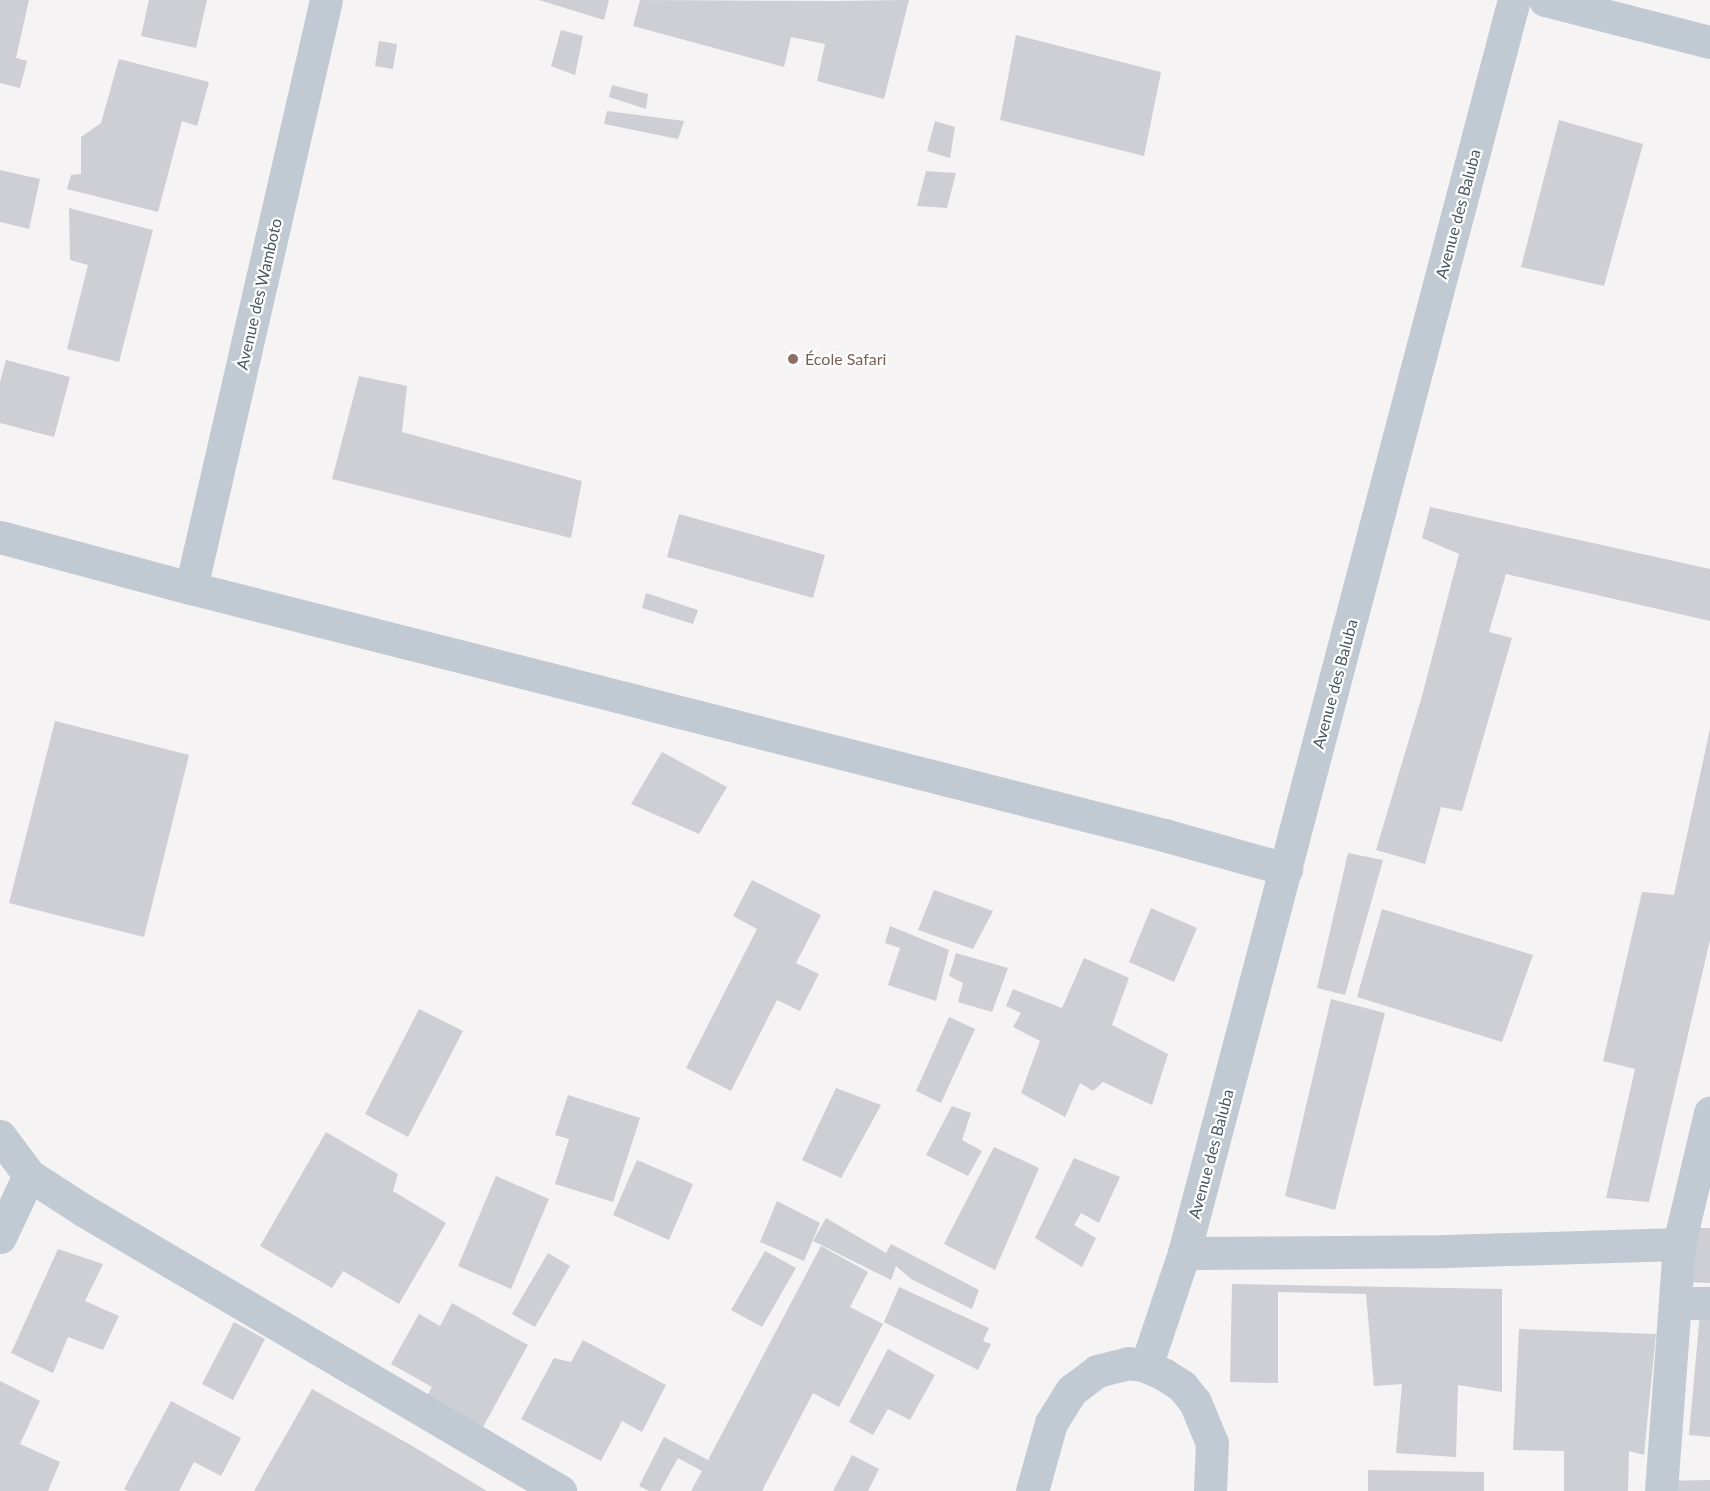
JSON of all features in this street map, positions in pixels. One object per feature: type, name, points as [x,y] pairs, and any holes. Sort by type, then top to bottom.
[{"type":"street","name":"Avenue des Wamboto","points":[[191,588],[326,0]]},
{"type":"street","name":"Avenue des Baluba","points":[[1146,1366],[1184,1252],[1514,0]]},
{"type":"street","points":[[1545,0],[1710,42]]},
{"type":"street","points":[[0,537],[191,588],[1164,835],[1286,869]]},
{"type":"street","points":[[1661,1491],[1679,1244],[1710,1113]]},
{"type":"street","points":[[0,1136],[29,1175],[83,1210],[561,1491]]},
{"type":"street","points":[[0,1237],[29,1175]]},
{"type":"street","points":[[1184,1252],[1445,1251],[1679,1244]]},
{"type":"street","points":[[1675,1304],[1710,1303]]},
{"type":"street","points":[[1032,1491],[1051,1423],[1072,1390],[1090,1375],[1109,1367],[1128,1363],[1146,1366],[1182,1386],[1205,1419],[1212,1443],[1210,1491]]},
{"type":"building","points":[[0,0],[29,0],[16,58],[27,61],[20,88],[0,83]]},
{"type":"building","points":[[149,0],[207,0],[196,48],[141,36]]},
{"type":"building","points":[[539,0],[609,0],[604,20]]},
{"type":"building","points":[[640,0],[909,0],[884,99],[817,81],[825,44],[791,37],[784,67],[633,26]]},
{"type":"building","points":[[561,30],[583,36],[575,75],[551,66]]},
{"type":"building","points":[[1016,35],[1161,72],[1144,156],[1000,120]]},
{"type":"building","points":[[379,41],[397,44],[393,69],[375,66]]},
{"type":"building","points":[[119,59],[209,82],[197,126],[182,121],[158,212],[67,189],[71,175],[81,174],[81,137],[101,123]]},
{"type":"building","points":[[612,85],[648,94],[646,109],[609,97]]},
{"type":"building","points":[[607,111],[684,121],[678,139],[604,124]]},
{"type":"building","points":[[1559,120],[1643,144],[1604,286],[1521,267]]},
{"type":"building","points":[[935,121],[955,127],[950,158],[927,151]]},
{"type":"building","points":[[0,170],[40,179],[29,229],[0,222]]},
{"type":"building","points":[[926,171],[956,173],[947,208],[917,206]]},
{"type":"building","points":[[69,208],[153,230],[119,362],[67,349],[88,265],[70,260]]},
{"type":"building","points":[[6,360],[70,377],[54,437],[0,423],[0,382]]},
{"type":"building","points":[[359,376],[407,386],[402,432],[582,481],[571,538],[332,479]]},
{"type":"building","points":[[1430,507],[1710,569],[1710,621],[1506,574],[1489,632],[1512,638],[1462,811],[1441,807],[1425,864],[1376,850],[1422,696],[1459,554],[1422,538]]},
{"type":"building","points":[[679,514],[825,555],[813,598],[667,557]]},
{"type":"building","points":[[646,593],[698,610],[693,624],[642,608]]},
{"type":"building","points":[[55,721],[189,755],[144,937],[9,903]]},
{"type":"building","points":[[1710,729],[1710,940],[1649,1202],[1606,1198],[1635,1069],[1603,1061],[1642,892],[1674,895]]},
{"type":"building","points":[[662,752],[727,787],[699,834],[631,804]]},
{"type":"building","points":[[1348,853],[1383,860],[1345,995],[1317,988]]},
{"type":"building","points":[[752,880],[821,915],[796,963],[819,974],[800,1011],[777,1000],[731,1091],[686,1068],[757,929],[733,916]]},
{"type":"building","points":[[934,890],[993,911],[973,949],[918,930]]},
{"type":"building","points":[[1151,908],[1197,928],[1174,982],[1129,962]]},
{"type":"building","points":[[1382,909],[1533,955],[1502,1042],[1357,997]]},
{"type":"building","points":[[890,926],[949,950],[936,1001],[888,985],[900,948],[885,943]]},
{"type":"building","points":[[956,953],[1008,968],[992,1012],[958,1002],[963,983],[949,976]]},
{"type":"building","points":[[1084,958],[1129,978],[1112,1025],[1168,1054],[1152,1105],[1103,1082],[1093,1091],[1080,1083],[1065,1117],[1021,1093],[1040,1041],[1013,1027],[1021,1013],[1006,1006],[1013,989],[1062,1008]]},
{"type":"building","points":[[1331,999],[1385,1013],[1335,1210],[1285,1196]]},
{"type":"building","points":[[419,1009],[463,1031],[408,1137],[365,1114]]},
{"type":"building","points":[[949,1017],[975,1029],[941,1103],[916,1091]]},
{"type":"building","points":[[836,1088],[881,1105],[841,1178],[802,1160]]},
{"type":"building","points":[[568,1095],[640,1118],[613,1202],[555,1184],[569,1139],[555,1135]]},
{"type":"building","points":[[952,1106],[971,1113],[962,1140],[982,1151],[968,1176],[926,1155]]},
{"type":"building","points":[[326,1132],[398,1174],[393,1191],[446,1223],[399,1304],[343,1271],[332,1288],[260,1246]]},
{"type":"building","points":[[994,1147],[1039,1168],[995,1270],[944,1244]]},
{"type":"building","points":[[1074,1158],[1120,1177],[1099,1223],[1081,1213],[1074,1225],[1096,1238],[1082,1267],[1035,1238]]},
{"type":"building","points":[[637,1160],[693,1184],[669,1240],[613,1215]]},
{"type":"building","points":[[496,1176],[549,1199],[511,1289],[458,1266]]},
{"type":"building","points":[[777,1201],[820,1223],[804,1261],[760,1242]]},
{"type":"building","points":[[826,1218],[886,1253],[891,1244],[979,1290],[972,1309],[911,1279],[896,1266],[891,1280],[813,1241]]},
{"type":"building","points":[[1696,1228],[1710,1228],[1710,1283],[1686,1282]]},
{"type":"building","points":[[821,1246],[868,1272],[850,1307],[883,1324],[839,1407],[813,1393],[762,1491],[691,1491],[702,1471],[678,1458],[660,1491],[649,1491],[639,1486],[664,1437],[708,1460]]},
{"type":"building","points":[[58,1249],[103,1264],[85,1301],[119,1316],[103,1350],[68,1337],[53,1373],[11,1353]]},
{"type":"building","points":[[765,1251],[796,1268],[762,1327],[731,1310]]},
{"type":"building","points":[[548,1253],[570,1266],[535,1327],[512,1314]]},
{"type":"building","points":[[1232,1284],[1502,1289],[1502,1392],[1458,1385],[1456,1457],[1396,1453],[1402,1384],[1374,1386],[1366,1294],[1278,1292],[1278,1383],[1230,1382]]},
{"type":"building","points":[[899,1287],[989,1328],[983,1341],[991,1344],[978,1370],[884,1322]]},
{"type":"building","points":[[452,1303],[528,1345],[482,1429],[425,1399],[432,1387],[391,1364],[419,1314],[440,1326]]},
{"type":"building","points":[[1700,1313],[1710,1314],[1710,1437],[1689,1435]]},
{"type":"building","points":[[234,1322],[265,1339],[233,1400],[202,1384]]},
{"type":"building","points":[[1519,1329],[1656,1334],[1644,1455],[1629,1451],[1628,1491],[1564,1491],[1564,1451],[1513,1450]]},
{"type":"building","points":[[583,1340],[666,1385],[642,1432],[622,1421],[601,1461],[521,1419],[554,1358],[571,1362]]},
{"type":"building","points":[[888,1349],[935,1375],[910,1420],[888,1409],[873,1435],[849,1422]]},
{"type":"building","points":[[0,1381],[40,1401],[20,1444],[60,1462],[48,1491],[0,1491]]},
{"type":"building","points":[[312,1389],[414,1447],[487,1491],[254,1491]]},
{"type":"building","points":[[171,1401],[241,1438],[221,1476],[194,1462],[179,1491],[128,1491],[124,1489]]},
{"type":"building","points":[[852,1455],[879,1469],[868,1491],[833,1491]]},
{"type":"building","points":[[1368,1470],[1484,1472],[1484,1491],[1368,1491]]},
{"type":"building","points":[[1710,1480],[1710,1491],[1662,1491],[1662,1481]]},
{"type":"place","name":"École Safari","points":[[793,359]]}]
